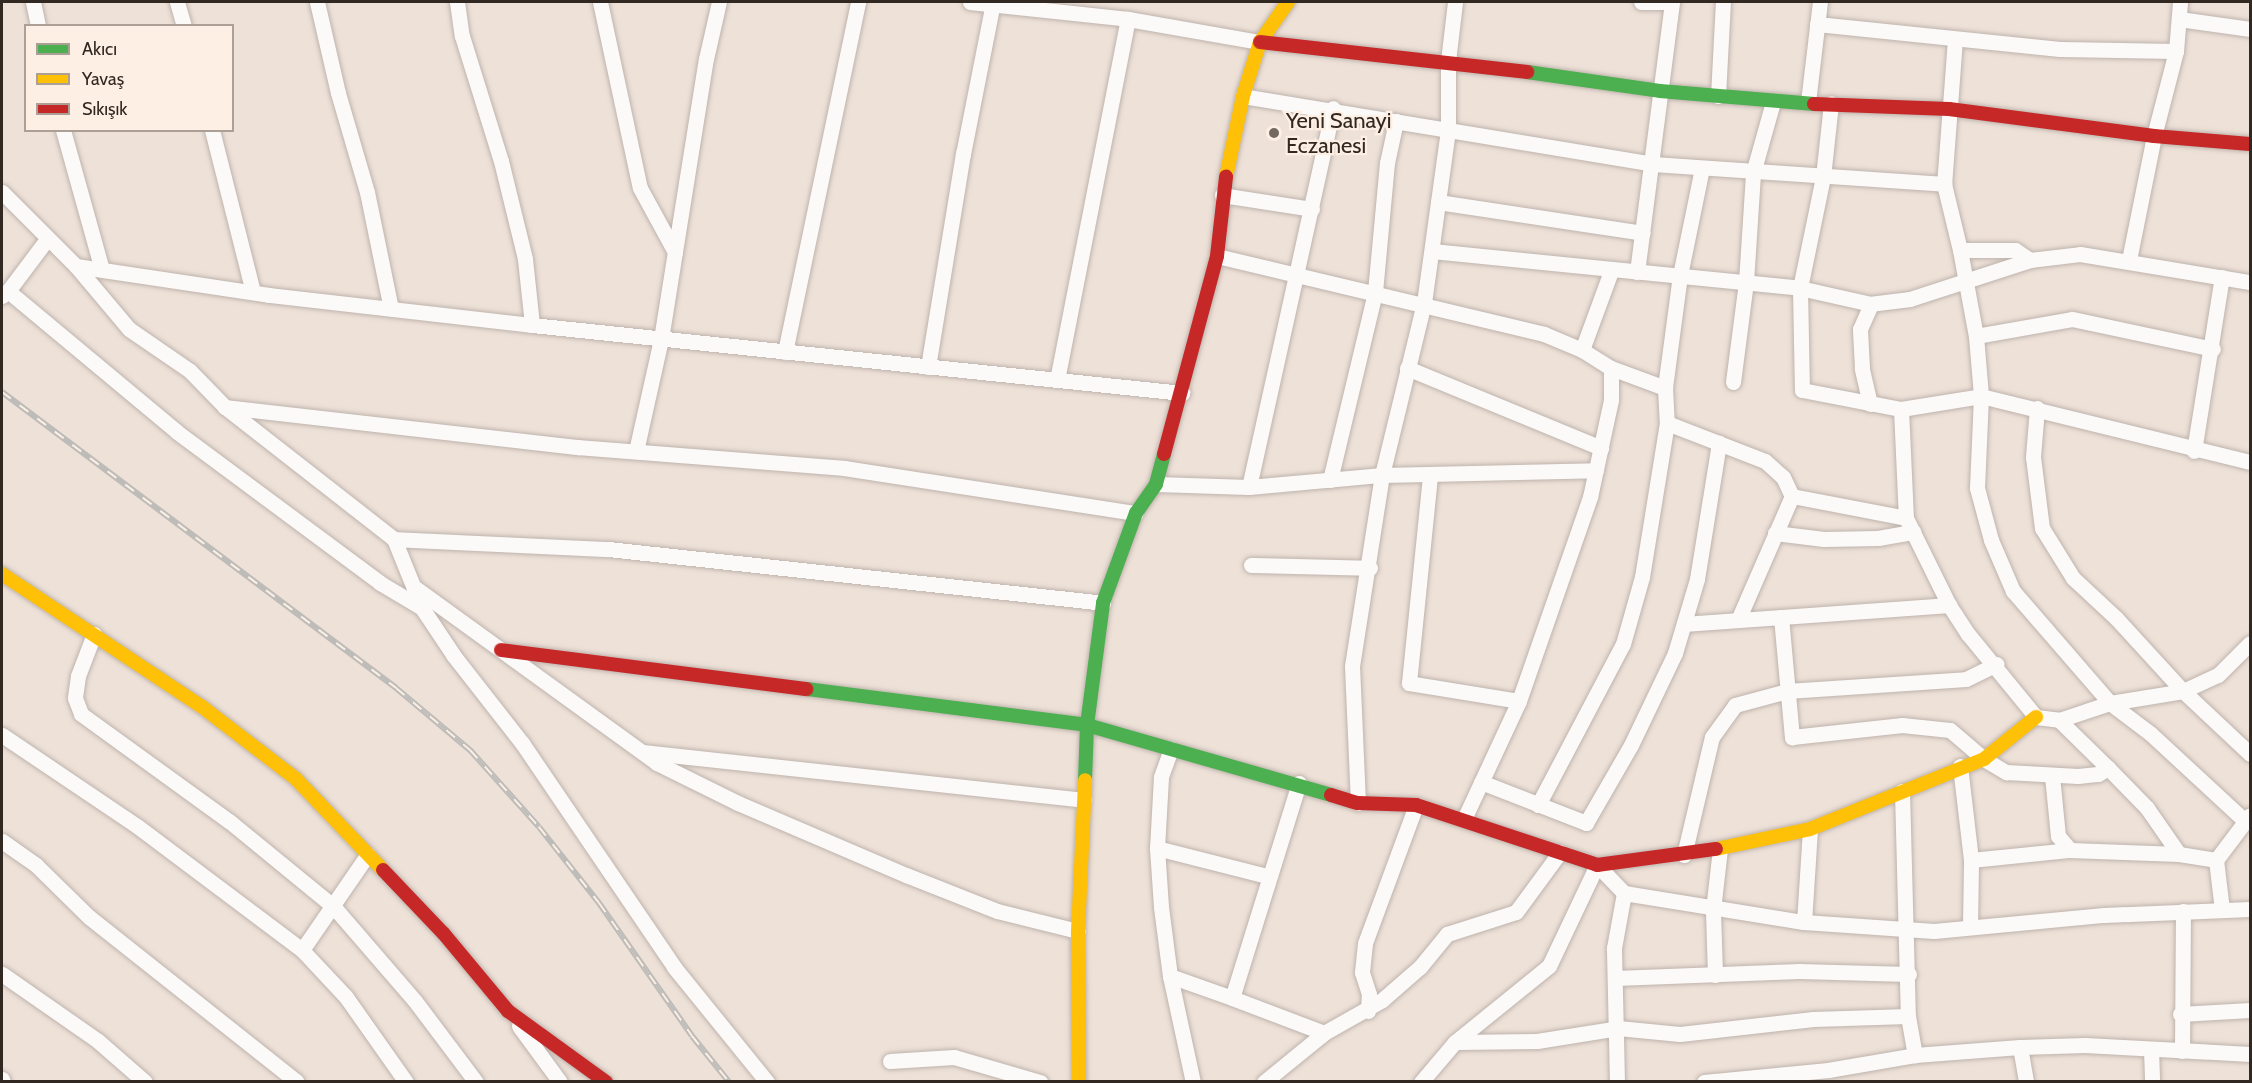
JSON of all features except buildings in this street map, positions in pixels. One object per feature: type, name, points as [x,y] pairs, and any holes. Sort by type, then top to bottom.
[{"type":"street","points":[[33,2],[38,24]]},
{"type":"street","points":[[177,2],[183,24]]},
{"type":"street","points":[[317,2],[338,93],[367,192],[391,309]]},
{"type":"street","points":[[457,2],[462,36],[501,161],[525,259],[532,325]]},
{"type":"street","points":[[600,2],[640,188],[675,252]]},
{"type":"street","points":[[636,451],[661,339],[706,59],[719,2]]},
{"type":"street","points":[[785,352],[858,2]]},
{"type":"street","points":[[970,2],[1128,19],[1260,42],[1448,61],[1660,91],[1773,102],[1949,109],[2154,136],[2250,144]]},
{"type":"street","points":[[1079,1082],[1078,932],[1086,725],[1103,603],[1136,513],[1156,484],[1217,256],[1222,195],[1244,96],[1260,42],[1288,2]]},
{"type":"street","points":[[1358,803],[1352,666],[1370,568],[1382,474],[1424,303],[1448,131],[1448,61],[1455,2]]},
{"type":"street","points":[[1637,272],[1653,164],[1672,2],[1641,2]]},
{"type":"street","points":[[1718,96],[1723,2]]},
{"type":"street","points":[[1808,102],[1820,2]]},
{"type":"street","points":[[2129,260],[2154,136],[2176,51],[2180,2]]},
{"type":"street","points":[[928,367],[963,154],[993,3]]},
{"type":"street","points":[[1057,380],[1128,19]]},
{"type":"street","points":[[2180,19],[2250,29]]},
{"type":"street","points":[[1817,24],[2060,49],[2176,51]]},
{"type":"street","points":[[1956,39],[1944,184],[1976,336],[1981,396],[1977,488],[1991,540],[2013,591],[2110,703],[2151,734],[2248,818],[2216,860],[2222,910]]},
{"type":"street","points":[[1244,96],[1333,108],[1448,131],[1653,164],[1753,173],[1944,184]]},
{"type":"street","points":[[1733,382],[1746,282],[1753,173],[1773,102]]},
{"type":"street","points":[[1831,103],[1823,177],[1800,288],[1803,390],[1901,409],[1981,396],[2037,408],[2194,451],[2250,462]]},
{"type":"street","points":[[1249,487],[1294,274],[1312,209],[1333,108]]},
{"type":"street","points":[[1330,480],[1375,292],[1387,163],[1396,121]]},
{"type":"street","points":[[64,132],[102,270]]},
{"type":"street","points":[[213,132],[253,292]]},
{"type":"street","points":[[1538,805],[1623,644],[1642,577],[1667,423],[1665,388],[1680,275],[1702,168]]},
{"type":"street","points":[[2,192],[76,266],[129,329],[190,371],[225,407],[394,538],[422,608],[522,743],[674,967],[767,1082]]},
{"type":"street","points":[[1222,195],[1312,209]]},
{"type":"street","points":[[1438,202],[1643,233]]},
{"type":"street","points":[[48,238],[5,293],[177,432],[380,583],[422,608]]},
{"type":"street","points":[[1959,250],[2015,250],[2030,260]]},
{"type":"street","points":[[1432,251],[1611,271],[1680,275],[1800,288],[1871,304],[1910,299],[2030,260],[2080,254],[2129,260],[2250,282]]},
{"type":"street","points":[[1217,256],[1424,303],[1544,334],[1582,350],[1611,368],[1665,388]]},
{"type":"street","points":[[76,266],[253,292],[391,309],[1182,393]]},
{"type":"street","points":[[1582,350],[1611,271]]},
{"type":"street","points":[[2194,451],[2213,349],[2222,278]]},
{"type":"street","points":[[1870,404],[1862,368],[1860,329],[1871,304]]},
{"type":"street","points":[[1976,336],[2072,318],[2213,349]]},
{"type":"street","points":[[1407,368],[1601,448]]},
{"type":"street","points":[[1464,819],[1519,701],[1596,470],[1611,400],[1611,368]]},
{"type":"street","points":[[225,407],[636,451],[844,468],[1136,513]]},
{"type":"street","points":[[2037,408],[2033,457],[2042,528],[2073,578],[2116,618],[2182,691],[2250,754]]},
{"type":"street","points":[[1901,409],[1910,525],[1949,605],[1968,634],[1997,664],[2037,717],[2059,720],[2110,703],[2182,691],[2218,675],[2250,643]]},
{"type":"street","points":[[1667,423],[1765,461],[1783,477],[1792,496]]},
{"type":"street","points":[[1481,782],[1586,823],[1631,745],[1675,653],[1711,509],[1719,443]]},
{"type":"street","points":[[1156,484],[1249,487],[1382,474],[1430,476],[1596,470]]},
{"type":"street","points":[[1430,476],[1409,683],[1519,701]]},
{"type":"street","points":[[1792,496],[1910,525]]},
{"type":"street","points":[[1738,620],[1792,496]]},
{"type":"street","points":[[1775,533],[1824,539],[1878,538],[1910,525]]},
{"type":"street","points":[[394,538],[608,549],[1103,603]]},
{"type":"street","points":[[1251,565],[1370,568]]},
{"type":"street","points":[[2,574],[201,706],[296,779],[444,934],[508,1011],[560,1082]]},
{"type":"street","points":[[414,587],[640,752],[738,803],[997,911],[1078,932]]},
{"type":"street","points":[[1684,624],[1949,605]]},
{"type":"street","points":[[1781,617],[1792,737],[1902,724],[1950,730],[1984,759],[2006,772],[2052,776],[2098,774],[2108,768]]},
{"type":"street","points":[[94,634],[78,676],[75,698],[81,714],[229,821],[333,906],[415,1002],[476,1082]]},
{"type":"street","points":[[501,650],[1086,725],[1251,774],[1299,783],[1358,803],[1416,805],[1464,819],[1597,865],[1720,849],[1810,829],[1960,766],[1984,759],[2037,717]]},
{"type":"street","points":[[1684,855],[1712,737],[1735,705],[1787,691],[1966,679],[1997,664]]},
{"type":"street","points":[[2059,720],[2147,808],[2179,854]]},
{"type":"street","points":[[2,735],[137,826],[302,950],[346,997],[406,1082]]},
{"type":"street","points":[[1171,749],[1161,777],[1157,848],[1170,976],[1193,1082]]},
{"type":"street","points":[[640,752],[1083,800]]},
{"type":"street","points":[[1960,766],[1971,860],[1970,927]]},
{"type":"street","points":[[2052,776],[2058,836],[2070,850]]},
{"type":"street","points":[[1232,998],[1267,876],[1299,783]]},
{"type":"street","points":[[1902,791],[1909,974],[1908,1016],[1914,1055]]},
{"type":"street","points":[[1368,1011],[1369,994],[1362,972],[1365,943],[1416,805]]},
{"type":"street","points":[[1804,922],[1810,829]]},
{"type":"street","points":[[2,841],[36,865],[89,917],[297,1082]]},
{"type":"street","points":[[1157,848],[1267,876]]},
{"type":"street","points":[[1715,975],[1713,910],[1720,849]]},
{"type":"street","points":[[1971,860],[2070,850],[2179,854],[2216,860]]},
{"type":"street","points":[[1264,1082],[1324,1033],[1368,1011],[1420,967],[1447,934],[1516,912],[1560,852]]},
{"type":"street","points":[[302,950],[368,854]]},
{"type":"street","points":[[1597,865],[1624,893],[1713,910],[1804,922],[1907,926],[1934,931],[2183,911],[2250,909]]},
{"type":"street","points":[[1421,1082],[1455,1042],[1549,966],[1597,865]]},
{"type":"street","points":[[1617,1082],[1618,1028],[1614,948],[1624,893]]},
{"type":"street","points":[[2182,1051],[2183,911]]},
{"type":"street","points":[[1615,978],[1799,971],[1909,974]]},
{"type":"street","points":[[2,974],[98,1041],[145,1082]]},
{"type":"street","points":[[1170,976],[1324,1033]]},
{"type":"street","points":[[2181,1014],[2250,1010]]},
{"type":"street","points":[[508,1011],[606,1082]]},
{"type":"street","points":[[1455,1042],[1537,1041],[1618,1028],[1680,1034],[1813,1019],[1908,1016]]},
{"type":"street","points":[[1704,1082],[1828,1071],[1914,1055],[2020,1047],[2151,1049],[2250,1054]]},
{"type":"street","points":[[2020,1047],[2026,1082]]},
{"type":"street","points":[[2151,1049],[2152,1082]]},
{"type":"street","points":[[890,1061],[954,1056],[1040,1082]]},
{"type":"railway","points":[[2,392],[396,688],[470,750],[539,827],[599,903],[692,1036],[729,1082]]},
{"type":"traffic: fast","points":[[1527,72],[1660,91],[1814,104]]},
{"type":"traffic: fast","points":[[1085,780],[1087,725],[1103,603],[1136,513],[1156,484],[1164,454]]},
{"type":"traffic: fast","points":[[807,689],[1087,725],[1331,795]]},
{"type":"traffic: slow","points":[[1226,177],[1243,96],[1260,42],[1288,2]]},
{"type":"traffic: slow","points":[[2,574],[201,706],[296,779],[383,870]]},
{"type":"traffic: slow","points":[[1716,849],[1810,829],[1984,759],[2036,717]]},
{"type":"traffic: slow","points":[[1079,1082],[1078,931],[1085,780]]},
{"type":"traffic: jam","points":[[1260,42],[1527,72]]},
{"type":"traffic: jam","points":[[1814,104],[1949,109],[2154,136],[2250,144]]},
{"type":"traffic: jam","points":[[1164,454],[1217,256],[1226,177]]},
{"type":"traffic: jam","points":[[501,650],[807,689]]},
{"type":"traffic: jam","points":[[1331,795],[1358,803],[1416,805],[1597,865],[1716,849]]},
{"type":"traffic: jam","points":[[383,870],[444,934],[508,1011],[606,1082]]},
{"type":"place","name":"Yeni Sanayi Eczanesi","points":[[1274,133]]}]
